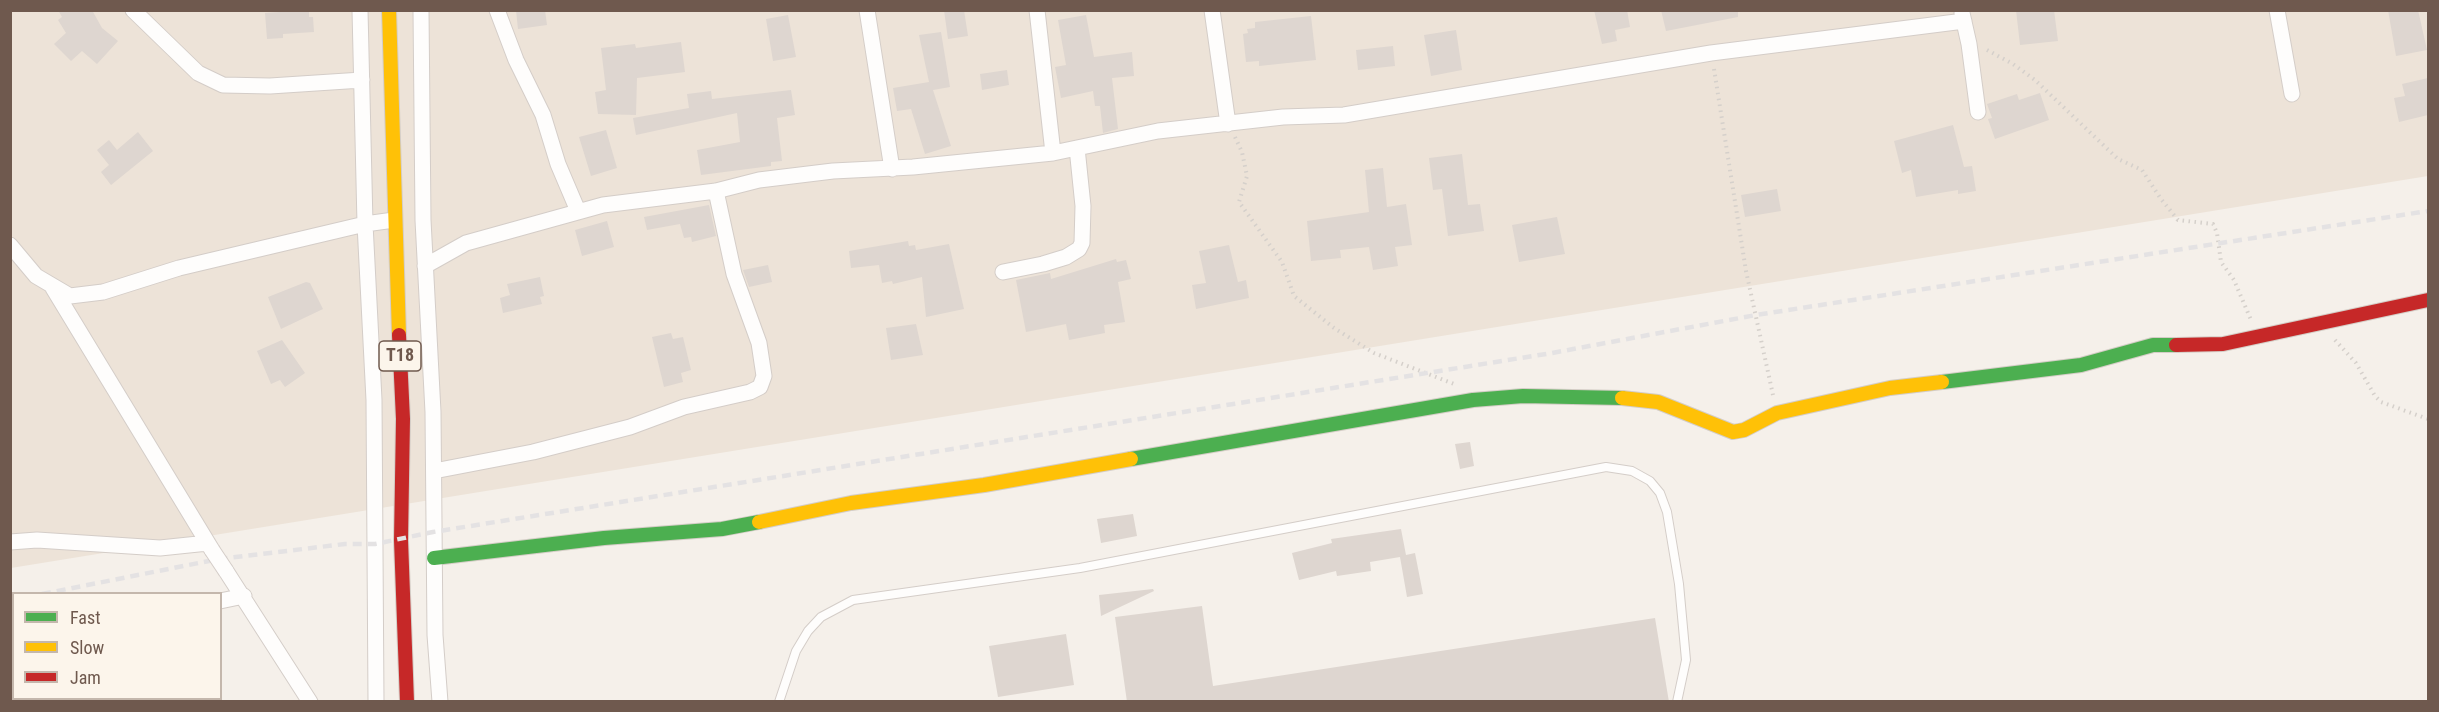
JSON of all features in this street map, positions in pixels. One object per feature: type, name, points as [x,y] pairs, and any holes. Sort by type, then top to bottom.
[{"type":"street","points":[[133,10],[198,73],[223,85],[270,86],[362,80]]},
{"type":"street","points":[[360,10],[365,224],[374,400],[376,702]]},
{"type":"street","name":"T18","points":[[389,10],[394,220],[403,419],[401,540],[407,702]]},
{"type":"street","points":[[421,10],[424,266],[433,412],[434,558],[440,702]]},
{"type":"street","points":[[497,10],[516,60],[543,115],[558,164],[578,211]]},
{"type":"street","points":[[867,10],[892,169]]},
{"type":"street","points":[[1037,10],[1053,153]]},
{"type":"street","points":[[2277,10],[2292,94]]},
{"type":"street","points":[[1213,11],[1228,124]]},
{"type":"street","points":[[424,266],[466,243],[578,211],[716,191],[759,180],[833,171],[892,169],[1053,153],[1158,131],[1283,117],[1344,115],[1711,53],[1962,16],[1970,44],[1978,112]]},
{"type":"street","points":[[1003,272],[1043,264],[1079,249],[1082,243],[1083,206],[1077,148]]},
{"type":"street","points":[[434,471],[522,455],[609,433],[684,407],[750,392],[760,387],[764,376],[759,343],[734,274],[716,191]]},
{"type":"street","points":[[10,245],[36,276],[70,296],[103,292],[179,268],[365,224],[394,220]]},
{"type":"street","points":[[53,288],[210,546],[310,702]]},
{"type":"street","points":[[434,558],[604,538],[722,529],[851,503],[984,484],[1473,400],[1523,396],[1626,398],[1658,402],[1686,411],[1733,432],[1744,430],[1777,413],[1890,388],[2081,365],[2152,345],[2223,344],[2428,300]]},
{"type":"street","points":[[403,419],[433,412]]},
{"type":"street","points":[[10,542],[38,540],[160,548],[210,546]]},
{"type":"street","points":[[222,601],[244,596]]},
{"type":"lane","points":[[779,702],[796,651],[808,631],[830,612],[853,600],[1092,567],[1606,467],[1632,471],[1650,481],[1660,493],[1667,512],[1679,584],[1686,660],[1677,702]]},
{"type":"path","points":[[1970,44],[2013,64],[2035,80],[2103,147],[2124,163],[2142,170],[2161,200],[2178,220],[2213,224],[2217,232],[2221,262],[2234,280],[2259,337]]},
{"type":"path","points":[[1711,53],[1746,272],[1777,413]]},
{"type":"path","points":[[1228,124],[1242,152],[1247,176],[1239,202],[1282,262],[1294,296],[1334,328],[1369,351],[1451,382],[1473,400]]},
{"type":"path","points":[[2309,326],[2341,346],[2356,363],[2381,402],[2428,419]]},
{"type":"shaded area","points":[[11,11],[2428,11],[2428,176],[11,568]]},
{"type":"building","points":[[58,10],[92,10],[102,28],[118,41],[97,64],[82,51],[71,61],[54,44],[66,33],[58,20],[62,17]]},
{"type":"building","points":[[309,10],[309,17],[313,17],[314,32],[283,34],[283,38],[267,39],[265,13]]},
{"type":"building","points":[[516,10],[545,10],[547,25],[518,29]]},
{"type":"building","points":[[944,10],[964,10],[968,36],[948,39]]},
{"type":"building","points":[[1594,10],[1627,10],[1630,27],[1615,30],[1617,41],[1602,44]]},
{"type":"building","points":[[1661,10],[1738,10],[1738,17],[1666,31]]},
{"type":"building","points":[[2016,10],[2054,10],[2058,41],[2020,45]]},
{"type":"building","points":[[2388,10],[2418,10],[2427,50],[2396,56]]},
{"type":"building","points":[[788,15],[796,57],[773,61],[766,19]]},
{"type":"building","points":[[1086,15],[1094,57],[1132,52],[1134,76],[1112,78],[1118,129],[1103,133],[1100,106],[1095,106],[1093,91],[1061,98],[1055,67],[1066,65],[1058,20]]},
{"type":"building","points":[[1311,16],[1316,60],[1259,66],[1259,61],[1246,62],[1243,34],[1248,33],[1247,29],[1255,28],[1255,22]]},
{"type":"building","points":[[1456,30],[1462,70],[1431,76],[1424,35]]},
{"type":"building","points":[[941,32],[950,87],[933,90],[951,146],[925,154],[911,109],[897,111],[893,88],[929,82],[919,35]]},
{"type":"building","points":[[681,42],[685,72],[637,78],[636,115],[598,114],[595,92],[606,90],[601,48],[635,44],[636,48]]},
{"type":"building","points":[[1393,46],[1395,66],[1358,70],[1356,50]]},
{"type":"building","points":[[1007,70],[1009,85],[982,90],[980,74]]},
{"type":"building","points":[[2428,78],[2428,115],[2399,122],[2394,98],[2405,96],[2402,84]]},
{"type":"building","points":[[791,90],[795,115],[777,118],[782,161],[771,162],[771,166],[701,175],[697,150],[740,142],[737,113],[636,135],[633,118],[689,108],[687,94],[711,91],[712,99]]},
{"type":"building","points":[[2040,93],[2049,120],[1995,139],[1988,119],[1992,118],[1987,104],[2017,94],[2019,100]]},
{"type":"building","points":[[1953,125],[1964,167],[1972,166],[1976,191],[1958,194],[1958,190],[1916,197],[1911,170],[1902,173],[1894,141]]},
{"type":"building","points":[[606,130],[617,168],[591,176],[579,137]]},
{"type":"building","points":[[138,132],[153,151],[111,185],[101,172],[109,165],[97,150],[109,140],[117,150]]},
{"type":"building","points":[[1462,154],[1468,205],[1480,204],[1484,231],[1448,236],[1442,189],[1433,190],[1429,158]]},
{"type":"building","points":[[1383,168],[1387,207],[1406,204],[1412,245],[1395,247],[1398,266],[1373,270],[1369,247],[1340,250],[1341,258],[1311,261],[1307,221],[1369,212],[1365,170]]},
{"type":"building","points":[[1777,189],[1781,211],[1745,217],[1741,195]]},
{"type":"building","points":[[709,205],[716,236],[692,242],[691,237],[684,238],[680,224],[647,230],[644,217]]},
{"type":"building","points":[[1557,217],[1565,254],[1519,262],[1512,225]]},
{"type":"building","points":[[607,221],[614,247],[582,256],[575,230]]},
{"type":"building","points":[[908,241],[909,246],[915,245],[916,250],[949,244],[964,309],[926,317],[922,277],[893,284],[892,281],[882,283],[879,265],[851,268],[849,251]]},
{"type":"building","points":[[1229,245],[1238,282],[1246,280],[1249,298],[1196,309],[1192,285],[1206,283],[1199,251]]},
{"type":"building","points":[[1116,259],[1117,262],[1126,260],[1131,279],[1118,282],[1125,322],[1104,325],[1105,333],[1069,340],[1066,324],[1026,332],[1016,280],[1050,273],[1051,279]]},
{"type":"building","points":[[768,265],[772,282],[749,287],[743,270]]},
{"type":"building","points":[[540,277],[544,296],[540,297],[542,304],[503,313],[500,298],[510,295],[507,284]]},
{"type":"building","points":[[306,282],[310,283],[323,309],[281,329],[268,297]]},
{"type":"building","points":[[916,324],[923,355],[891,360],[886,328]]},
{"type":"building","points":[[671,333],[673,339],[683,337],[691,370],[681,373],[683,382],[664,387],[652,337]]},
{"type":"building","points":[[282,340],[305,373],[285,387],[280,380],[271,384],[257,351]]},
{"type":"building","points":[[1470,442],[1474,466],[1460,469],[1455,444]]},
{"type":"building","points":[[1133,514],[1137,536],[1101,543],[1097,519]]},
{"type":"building","points":[[1401,529],[1406,555],[1415,553],[1423,594],[1407,597],[1400,557],[1370,562],[1371,571],[1337,576],[1336,571],[1299,580],[1292,553],[1332,543],[1331,539]]},
{"type":"building","points":[[1153,589],[1154,591],[1101,616],[1099,595]]},
{"type":"building","points":[[1202,606],[1213,686],[1655,618],[1669,702],[1127,702],[1115,617]]},
{"type":"building","points":[[1066,634],[1074,685],[998,697],[989,646]]},
{"type":"railway","points":[[52,592],[219,559],[345,544],[375,544],[433,532],[1552,353],[1756,315],[2428,211]]},
{"type":"traffic: fast","points":[[1942,382],[2081,365],[2153,345],[2176,345]]},
{"type":"traffic: fast","points":[[1131,459],[1473,400],[1523,396],[1622,398]]},
{"type":"traffic: fast","points":[[434,558],[604,538],[722,529],[759,522]]},
{"type":"traffic: slow","points":[[389,10],[399,335]]},
{"type":"traffic: slow","points":[[1622,398],[1658,402],[1733,432],[1744,430],[1777,413],[1890,388],[1942,382]]},
{"type":"traffic: slow","points":[[759,522],[851,503],[984,485],[1131,459]]},
{"type":"traffic: jam","points":[[2176,345],[2223,344],[2428,300]]},
{"type":"traffic: jam","points":[[399,335],[403,419],[401,540],[407,702]]}]
